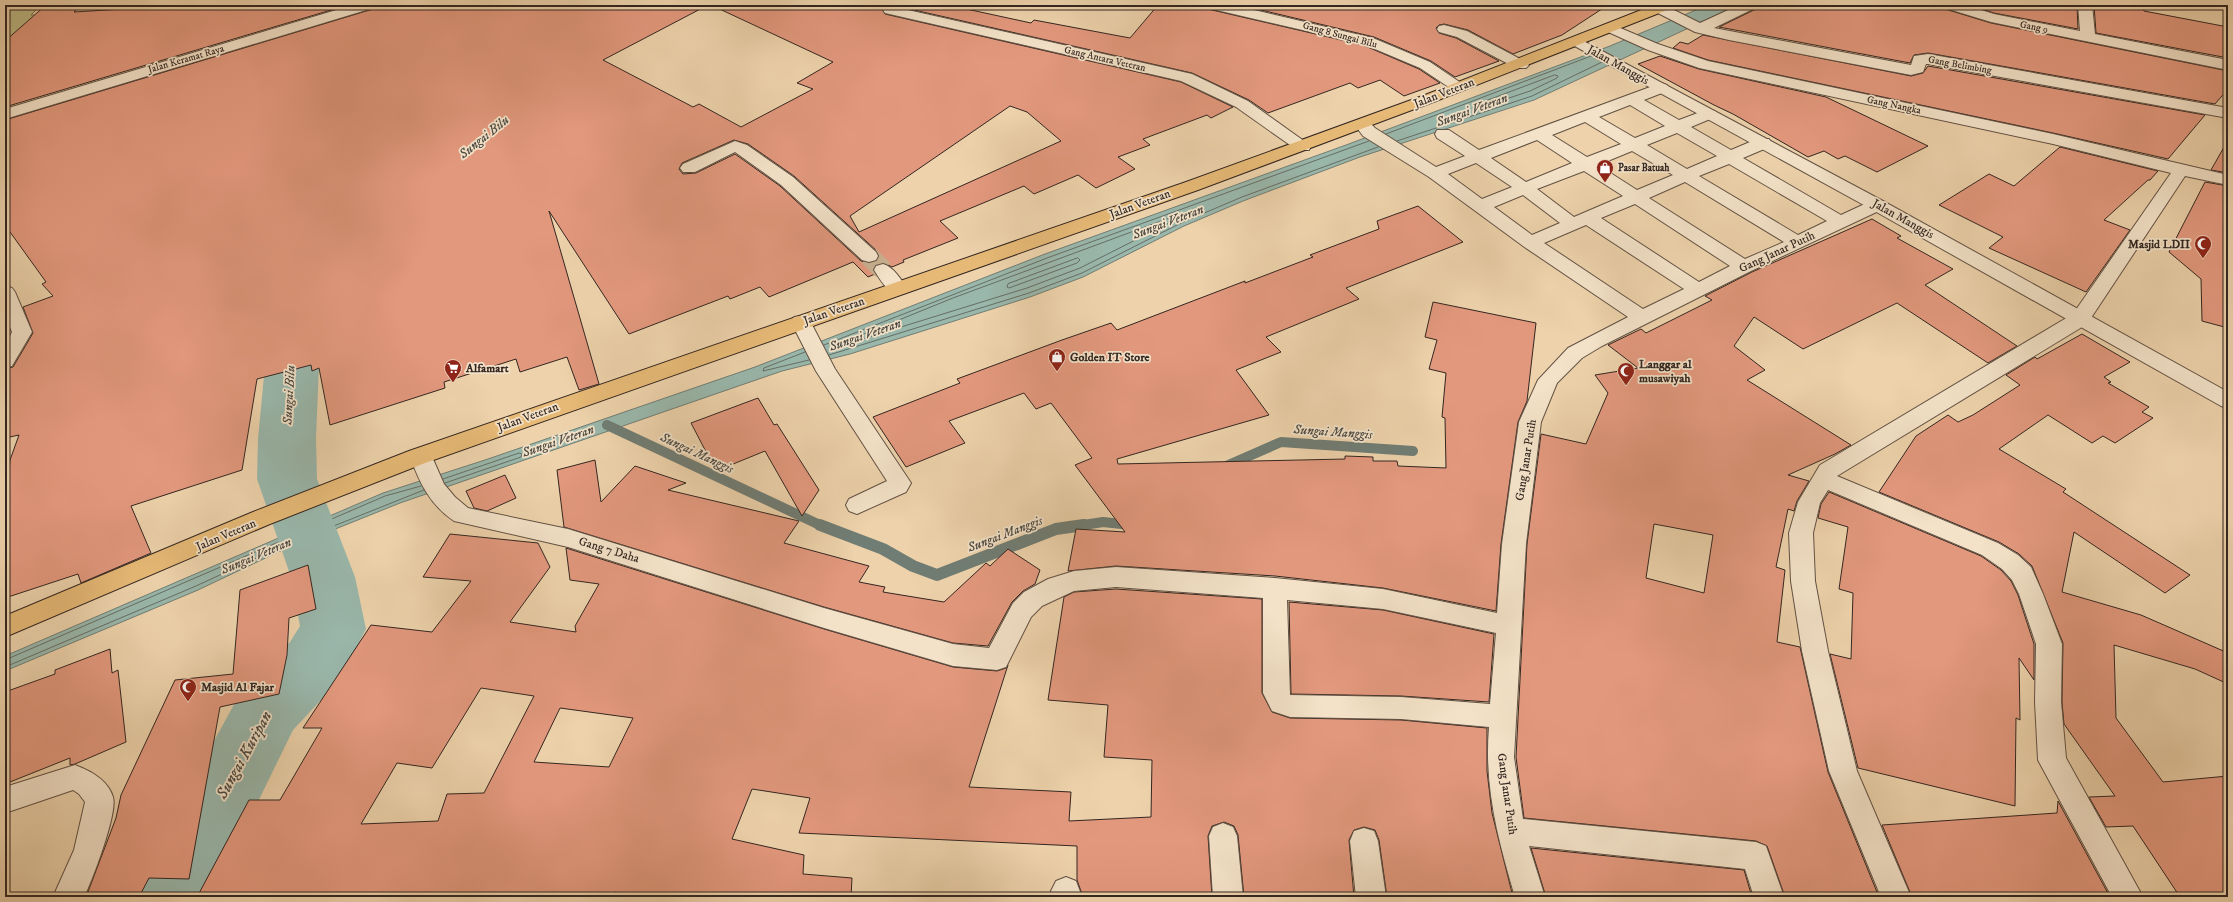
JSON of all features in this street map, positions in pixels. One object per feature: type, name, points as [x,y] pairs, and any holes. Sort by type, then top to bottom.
[{"type":"main road","name":"Jalan Veteran","points":[[5,627],[335,489],[428,474],[805,331],[898,289],[1303,146],[1366,128],[1459,87],[1521,65],[1576,41],[1664,9]]},
{"type":"street","name":"Jalan Keramat Raya","points":[[5,114],[368,5]]},
{"type":"street","name":"Gang 8 Sungai Bilu","points":[[1212,5],[1284,20],[1368,41],[1425,65],[1459,87]]},
{"type":"street","points":[[1699,28],[1750,5]]},
{"type":"street","name":"Gang 9","points":[[1950,5],[1991,18],[2228,65]]},
{"type":"street","points":[[2085,5],[2088,37]]},
{"type":"street","name":"Gang Belimbing","points":[[1664,9],[1699,28],[1794,49],[1911,70],[1918,69],[1919,59],[1928,59],[2228,113]]},
{"type":"street","name":"Gang Antara Veteran","points":[[890,10],[1186,77],[1242,104],[1303,146]]},
{"type":"street","name":"Gang Nangka","points":[[1611,28],[1653,47],[1704,65],[2053,139],[2228,180]]},
{"type":"street","points":[[1444,29],[1474,39],[1521,65]]},
{"type":"street","name":"Jalan Manggis","points":[[1576,41],[1877,205],[2228,401]]},
{"type":"street","points":[[1435,173],[1661,88]]},
{"type":"street","points":[[1631,99],[1841,222]]},
{"type":"street","points":[[1481,206],[1709,114]]},
{"type":"street","points":[[1586,116],[1798,243]]},
{"type":"street","points":[[1366,128],[1398,151],[1435,173],[1530,242],[1643,318]]},
{"type":"street","points":[[1443,134],[1478,156],[1525,189],[1698,290]]},
{"type":"street","points":[[1539,134],[1744,267]]},
{"type":"street","points":[[1530,242],[1763,143]]},
{"type":"street","points":[[689,168],[735,146],[787,180],[869,256]]},
{"type":"street","points":[[1896,897],[1843,771],[1815,651],[1803,581],[1801,533],[1809,502],[1828,471],[2080,319],[2181,170]]},
{"type":"street","name":"Gang Janar Putih","points":[[1530,897],[1512,838],[1500,757],[1514,544],[1530,422],[1548,380],[1575,353],[1744,267],[1877,205]]},
{"type":"street","points":[[883,270],[898,289]]},
{"type":"street","points":[[5,292],[22,332],[5,361]]},
{"type":"street","points":[[805,331],[826,371],[900,483],[898,486],[857,505]]},
{"type":"street","name":"Gang 7 Daha","points":[[428,474],[450,508],[462,515],[568,538],[824,618],[953,655],[995,660],[1000,657],[1010,630],[1026,605],[1043,593],[1074,581],[1116,578],[1274,588]]},
{"type":"street","points":[[1823,479],[1990,549],[2010,562],[2022,574],[2049,644],[2048,702],[2052,760],[2128,897]]},
{"type":"street","points":[[1502,717],[1401,708],[1290,706],[1281,703],[1276,693],[1274,588],[1383,599],[1492,620],[1508,627]]},
{"type":"street","points":[[5,800],[75,777],[89,785],[100,799],[94,834],[78,880],[68,897]]},
{"type":"street","points":[[1223,836],[1228,897]]},
{"type":"street","points":[[1512,838],[1756,856],[1769,897]]},
{"type":"street","points":[[1364,841],[1371,897]]},
{"type":"shaded area","points":[[5,5],[41,5],[31,15],[48,15],[5,76]]},
{"type":"water","name":"Sungai Veteran","points":[[1708,5],[1738,5],[1534,100],[1360,157],[1243,201],[1184,226],[1083,277],[1030,297],[850,354],[782,371],[400,503],[278,552],[198,590],[5,671],[5,656],[383,493],[488,459],[755,367],[1045,254],[1346,145],[1610,46]]},
{"type":"building","points":[[46,5],[82,5],[74,12],[189,5],[348,5],[5,107],[5,41]]},
{"type":"building","points":[[376,5],[708,5],[603,60],[693,107],[699,104],[741,127],[813,89],[797,83],[833,62],[711,5],[887,5],[882,9],[885,14],[1181,82],[1233,107],[1211,118],[1207,115],[1143,139],[1150,145],[1118,157],[1135,169],[1096,188],[1078,175],[1034,194],[1024,186],[940,221],[958,238],[903,260],[904,262],[892,267],[884,263],[876,265],[873,269],[875,274],[868,277],[853,262],[769,297],[760,287],[730,299],[728,296],[629,334],[549,211],[599,384],[579,390],[567,357],[520,372],[516,359],[444,382],[445,388],[330,425],[319,368],[312,371],[311,365],[257,379],[242,470],[131,506],[151,553],[81,583],[78,574],[5,598],[5,517],[10,460],[19,435],[5,438],[5,369],[13,367],[33,333],[23,307],[53,296],[42,284],[46,282],[5,225],[5,120],[373,9]],"holes":[[[1010,106],[1027,112],[1061,141],[859,232],[850,216]],[[734,140],[748,144],[794,176],[877,251],[879,255],[877,261],[869,263],[861,261],[780,186],[735,154],[696,173],[683,174],[679,169],[682,163]]]},
{"type":"building","points":[[892,5],[948,5],[1031,23],[1034,20],[1130,38],[1158,5],[1204,5],[1212,10],[1363,45],[1419,69],[1440,83],[1404,96],[1380,80],[1358,88],[1350,83],[1268,113],[1249,100],[1192,73]]},
{"type":"building","points":[[1240,5],[1608,5],[1562,35],[1513,54],[1468,30],[1444,24],[1439,25],[1436,28],[1439,33],[1456,38],[1499,61],[1455,77],[1431,61],[1374,37]]},
{"type":"building","points":[[1758,5],[1942,5],[1945,9],[1991,23],[2228,71],[2228,89],[2215,104],[1928,53],[1914,55],[1910,63],[1719,27],[1756,9]]},
{"type":"building","points":[[1970,5],[2077,5],[2078,29],[1994,13]]},
{"type":"building","points":[[2094,5],[2142,5],[2144,11],[2228,27],[2228,58],[2096,33]]},
{"type":"building","points":[[1703,35],[1911,76],[1923,73],[1928,66],[2205,115],[2168,159],[2053,133],[1708,60],[1673,48],[1680,42],[1688,44]]},
{"type":"building","points":[[1660,56],[1699,69],[1826,97],[1928,146],[1877,172],[1845,156],[1838,159],[1824,151],[1808,157],[1733,114],[1638,64]]},
{"type":"building","points":[[2228,140],[2228,173],[2211,170]]},
{"type":"building","points":[[2060,147],[2158,171],[2150,180],[2148,180],[2104,220],[2130,230],[2086,292],[1989,248],[2003,237],[1939,205],[1989,174],[2014,186]]},
{"type":"building","points":[[2205,182],[2228,186],[2228,328],[2202,321],[2201,279],[2169,252]]},
{"type":"building","points":[[1418,206],[1463,242],[1346,288],[1359,299],[1266,337],[1281,352],[1236,370],[1269,415],[1117,459],[1118,464],[1345,459],[1345,456],[1373,457],[1373,461],[1397,461],[1398,466],[1446,468],[1445,418],[1442,417],[1446,373],[1429,369],[1437,340],[1425,337],[1433,302],[1536,323],[1527,401],[1518,422],[1501,544],[1496,611],[1383,588],[1275,576],[1116,566],[1068,571],[1076,529],[1125,532],[1075,465],[1092,458],[1051,403],[1036,409],[1024,393],[949,421],[965,443],[906,467],[873,417],[960,383],[957,379],[1062,340],[1111,323],[1117,330],[1245,281],[1245,283],[1313,257],[1310,255],[1379,229],[1377,221]]},
{"type":"building","points":[[1872,219],[1901,236],[1897,238],[1953,269],[1925,285],[2017,346],[1988,363],[1897,303],[1803,349],[1754,317],[1734,346],[1765,370],[1747,380],[1851,445],[1835,454],[1788,475],[1809,481],[1797,501],[1794,511],[1788,509],[1776,567],[1785,570],[1777,642],[1800,647],[1828,772],[1879,897],[1785,897],[1767,846],[1756,841],[1524,818],[1516,757],[1527,544],[1541,434],[1586,444],[1608,393],[1595,375],[1638,368],[1608,345],[1641,329],[1646,333],[1712,300],[1705,296],[1752,272]],"holes":[[[1654,524],[1713,535],[1704,593],[1646,578]]]},
{"type":"building","points":[[2082,334],[2130,362],[2104,377],[2111,382],[2108,383],[2149,407],[2142,412],[2153,418],[2115,443],[2103,436],[2092,443],[2048,415],[1999,449],[2066,489],[2063,492],[2190,575],[2165,593],[2074,532],[2062,592],[2141,615],[2228,653],[2228,684],[2195,669],[2114,645],[2116,718],[2163,782],[2228,776],[2228,897],[2180,897],[2133,826],[2106,827],[2089,797],[2115,796],[2064,724],[2062,702],[2063,643],[2032,566],[2019,554],[1999,542],[1879,492],[1916,436],[1948,415],[1958,422],[1973,415],[2020,385],[2006,375],[2035,357],[2037,359]]},
{"type":"building","points":[[758,398],[774,425],[777,424],[819,490],[802,516],[765,451],[716,471],[691,423]]},
{"type":"building","points":[[595,460],[601,502],[635,466],[686,483],[668,490],[799,521],[784,543],[869,566],[859,582],[885,587],[883,592],[944,602],[986,563],[990,566],[1008,549],[1040,570],[1035,584],[1023,591],[1012,602],[988,646],[953,643],[824,607],[564,527],[557,470]]},
{"type":"building","points":[[505,475],[516,498],[487,511],[474,508],[466,491]]},
{"type":"building","points":[[1829,492],[1981,556],[2001,570],[2011,581],[2018,595],[2034,644],[2034,680],[2019,658],[2020,720],[2016,718],[2015,806],[1858,768],[1830,654],[1851,659],[1853,593],[1839,589],[1848,527],[1818,518],[1821,504]]},
{"type":"building","points":[[450,534],[538,543],[550,567],[510,622],[576,632],[575,626],[599,584],[570,580],[566,548],[824,629],[953,667],[997,671],[1006,668],[1008,665],[969,787],[1071,792],[1069,821],[1151,817],[1152,760],[1104,757],[1108,705],[1048,700],[1064,597],[1074,592],[1116,589],[1262,599],[1262,693],[1272,712],[1290,718],[1401,720],[1487,728],[1487,771],[1492,813],[1513,897],[1387,897],[1379,840],[1375,830],[1364,827],[1354,830],[1349,840],[1354,897],[1244,897],[1238,835],[1234,826],[1224,822],[1212,826],[1208,836],[1212,897],[1083,897],[1077,880],[1077,846],[799,833],[810,798],[752,789],[732,839],[804,855],[803,874],[852,878],[851,897],[636,897],[615,892],[613,897],[197,897],[249,800],[280,800],[322,728],[303,728],[371,625],[432,632],[471,581],[423,577]],"holes":[[[481,688],[534,696],[484,793],[447,794],[438,821],[361,824],[397,763],[432,768]],[[560,708],[633,718],[609,767],[534,762]]]},
{"type":"building","points":[[308,565],[316,609],[289,618],[287,655],[279,694],[220,707],[189,879],[149,878],[139,897],[86,897],[116,818],[121,795],[175,680],[233,674],[240,590]]},
{"type":"building","points":[[1289,602],[1383,610],[1494,634],[1489,702],[1401,696],[1291,694]]},
{"type":"building","points":[[110,649],[112,673],[118,670],[126,742],[75,764],[70,765],[70,758],[5,784],[5,692],[55,674],[55,670]]},
{"type":"building","points":[[2058,801],[2110,897],[1912,897],[1882,825],[2057,813]]},
{"type":"building","points":[[1531,848],[1744,870],[1752,897],[1546,897]]},
{"type":"waterway","name":"Sungai Bilu","points":[[123,5],[130,7],[142,5]]},
{"type":"waterway","name":"Sungai Kuripan","points":[[169,897],[182,869],[221,800],[268,709],[314,662],[333,629],[323,577],[287,479],[287,439],[292,366],[285,290]]},
{"type":"waterway","name":"Sungai Manggis","points":[[607,425],[822,526]]},
{"type":"waterway","name":"Sungai Manggis","points":[[1226,466],[1281,442],[1413,451]]},
{"type":"waterway","name":"Sungai Manggis","points":[[1077,526],[1103,522],[1131,525]]},
{"type":"waterway","name":"Sungai Manggis","points":[[820,525],[883,549],[913,566],[937,575],[1056,529],[1077,526]]},
{"type":"waterway","name":"Sungai Manggis","points":[[1077,526],[1084,525]]},
{"type":"tunnel","points":[[869,256],[883,270]]},
{"type":"place","name":"Pasar Batuah","points":[[1605,183]]},
{"type":"place","name":"Masjid LDII","points":[[2203,259]]},
{"type":"place","name":"Golden IT Store","points":[[1057,372]]},
{"type":"place","name":"Alfamart","points":[[453,383]]},
{"type":"place","name":"Langgar al musawiyah","points":[[1626,386]]},
{"type":"place","name":"Masjid Al Fajar","points":[[188,702]]}]
